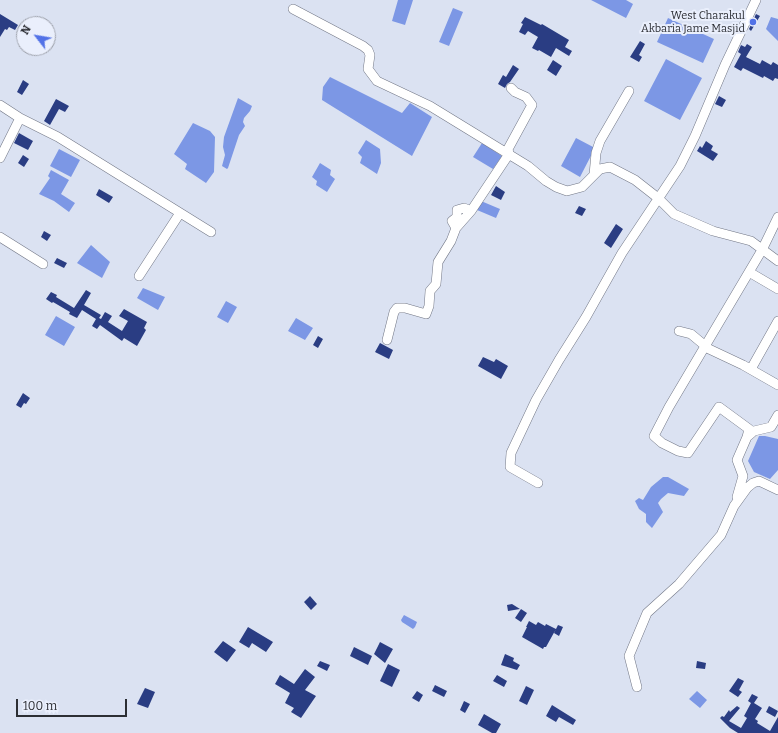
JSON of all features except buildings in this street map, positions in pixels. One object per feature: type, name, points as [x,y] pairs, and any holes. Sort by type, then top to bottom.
[{"type":"street","points":[[538,483],[510,467],[511,453],[536,400],[586,317],[622,253],[680,166],[756,0]]},
{"type":"street","points":[[293,9],[368,50],[370,55],[368,69],[377,81],[430,106],[528,166],[556,187],[567,191],[582,187],[600,169],[610,167],[635,180],[658,198],[674,214],[713,231],[751,241],[778,261]]},
{"type":"street","points":[[387,340],[394,312],[397,308],[405,308],[426,314],[429,306],[430,291],[436,284],[438,262],[451,241],[456,228],[471,210],[509,154],[508,149],[532,105],[526,97],[515,92],[511,88]]},
{"type":"street","points":[[594,175],[596,153],[600,141],[629,91]]},
{"type":"street","points":[[0,105],[20,118],[58,137],[211,232]]},
{"type":"street","points":[[0,158],[20,118]]},
{"type":"street","points":[[139,276],[180,213]]},
{"type":"street","points":[[637,687],[629,656],[648,613],[679,584],[721,535],[740,491],[742,476],[737,460],[749,429],[719,407],[688,453],[678,451],[662,444],[654,436],[668,407],[762,250],[778,217]]},
{"type":"street","points":[[0,238],[43,264]]},
{"type":"street","points":[[749,272],[778,289]]},
{"type":"street","points":[[751,369],[778,321]]},
{"type":"street","points":[[679,331],[691,334],[709,350],[751,369],[778,385]]},
{"type":"street","points":[[747,437],[754,431],[771,427],[778,415]]},
{"type":"street","points":[[734,506],[747,488],[753,483],[759,481],[778,490]]},
{"type":"water","points":[[398,0],[413,0],[405,25],[392,21]]},
{"type":"water","points":[[591,0],[626,0],[633,4],[626,18]]},
{"type":"water","points":[[453,8],[463,12],[449,46],[439,42]]},
{"type":"water","points":[[771,17],[778,19],[778,41],[766,29]]},
{"type":"water","points":[[668,18],[714,39],[703,63],[657,42]]},
{"type":"water","points":[[666,59],[702,78],[680,120],[644,101]]},
{"type":"water","points":[[330,77],[402,113],[410,103],[432,117],[412,156],[322,100],[323,87]]},
{"type":"water","points":[[238,98],[252,106],[244,118],[243,122],[245,126],[239,135],[227,169],[222,166],[225,155],[223,147],[224,137]]},
{"type":"water","points":[[193,123],[210,131],[215,137],[214,172],[206,183],[185,169],[187,164],[174,154]]},
{"type":"water","points":[[576,138],[595,148],[580,177],[561,166]]},
{"type":"water","points":[[366,140],[380,149],[381,163],[377,174],[360,163],[362,157],[358,153]]},
{"type":"water","points":[[482,143],[502,156],[493,169],[473,157]]},
{"type":"water","points":[[59,149],[80,160],[71,177],[50,166]]},
{"type":"water","points":[[320,163],[331,170],[330,175],[335,179],[327,192],[316,185],[317,181],[312,177]]},
{"type":"water","points":[[51,170],[69,180],[61,194],[75,203],[69,212],[54,201],[39,194],[50,178],[48,176]]},
{"type":"water","points":[[481,201],[500,209],[496,218],[477,210]]},
{"type":"water","points":[[91,245],[110,262],[102,278],[77,263]]},
{"type":"water","points":[[143,288],[165,297],[158,310],[137,298]]},
{"type":"water","points":[[226,301],[237,307],[228,323],[217,317]]},
{"type":"water","points":[[56,316],[75,327],[64,346],[45,335]]},
{"type":"water","points":[[296,318],[313,328],[305,340],[288,331]]},
{"type":"water","points":[[759,436],[778,439],[778,470],[770,479],[754,472],[748,461]]},
{"type":"water","points":[[663,477],[668,477],[689,489],[684,496],[668,493],[661,499],[658,503],[663,512],[652,528],[646,522],[646,514],[639,509],[635,501],[639,498],[643,500],[651,487]]},
{"type":"water","points":[[404,615],[417,622],[413,629],[402,622],[401,620]]},
{"type":"water","points":[[697,691],[707,700],[700,708],[689,699]]},
{"type":"place","name":"West Charakul Akbaria Jame Masjid","points":[[753,22]]}]
